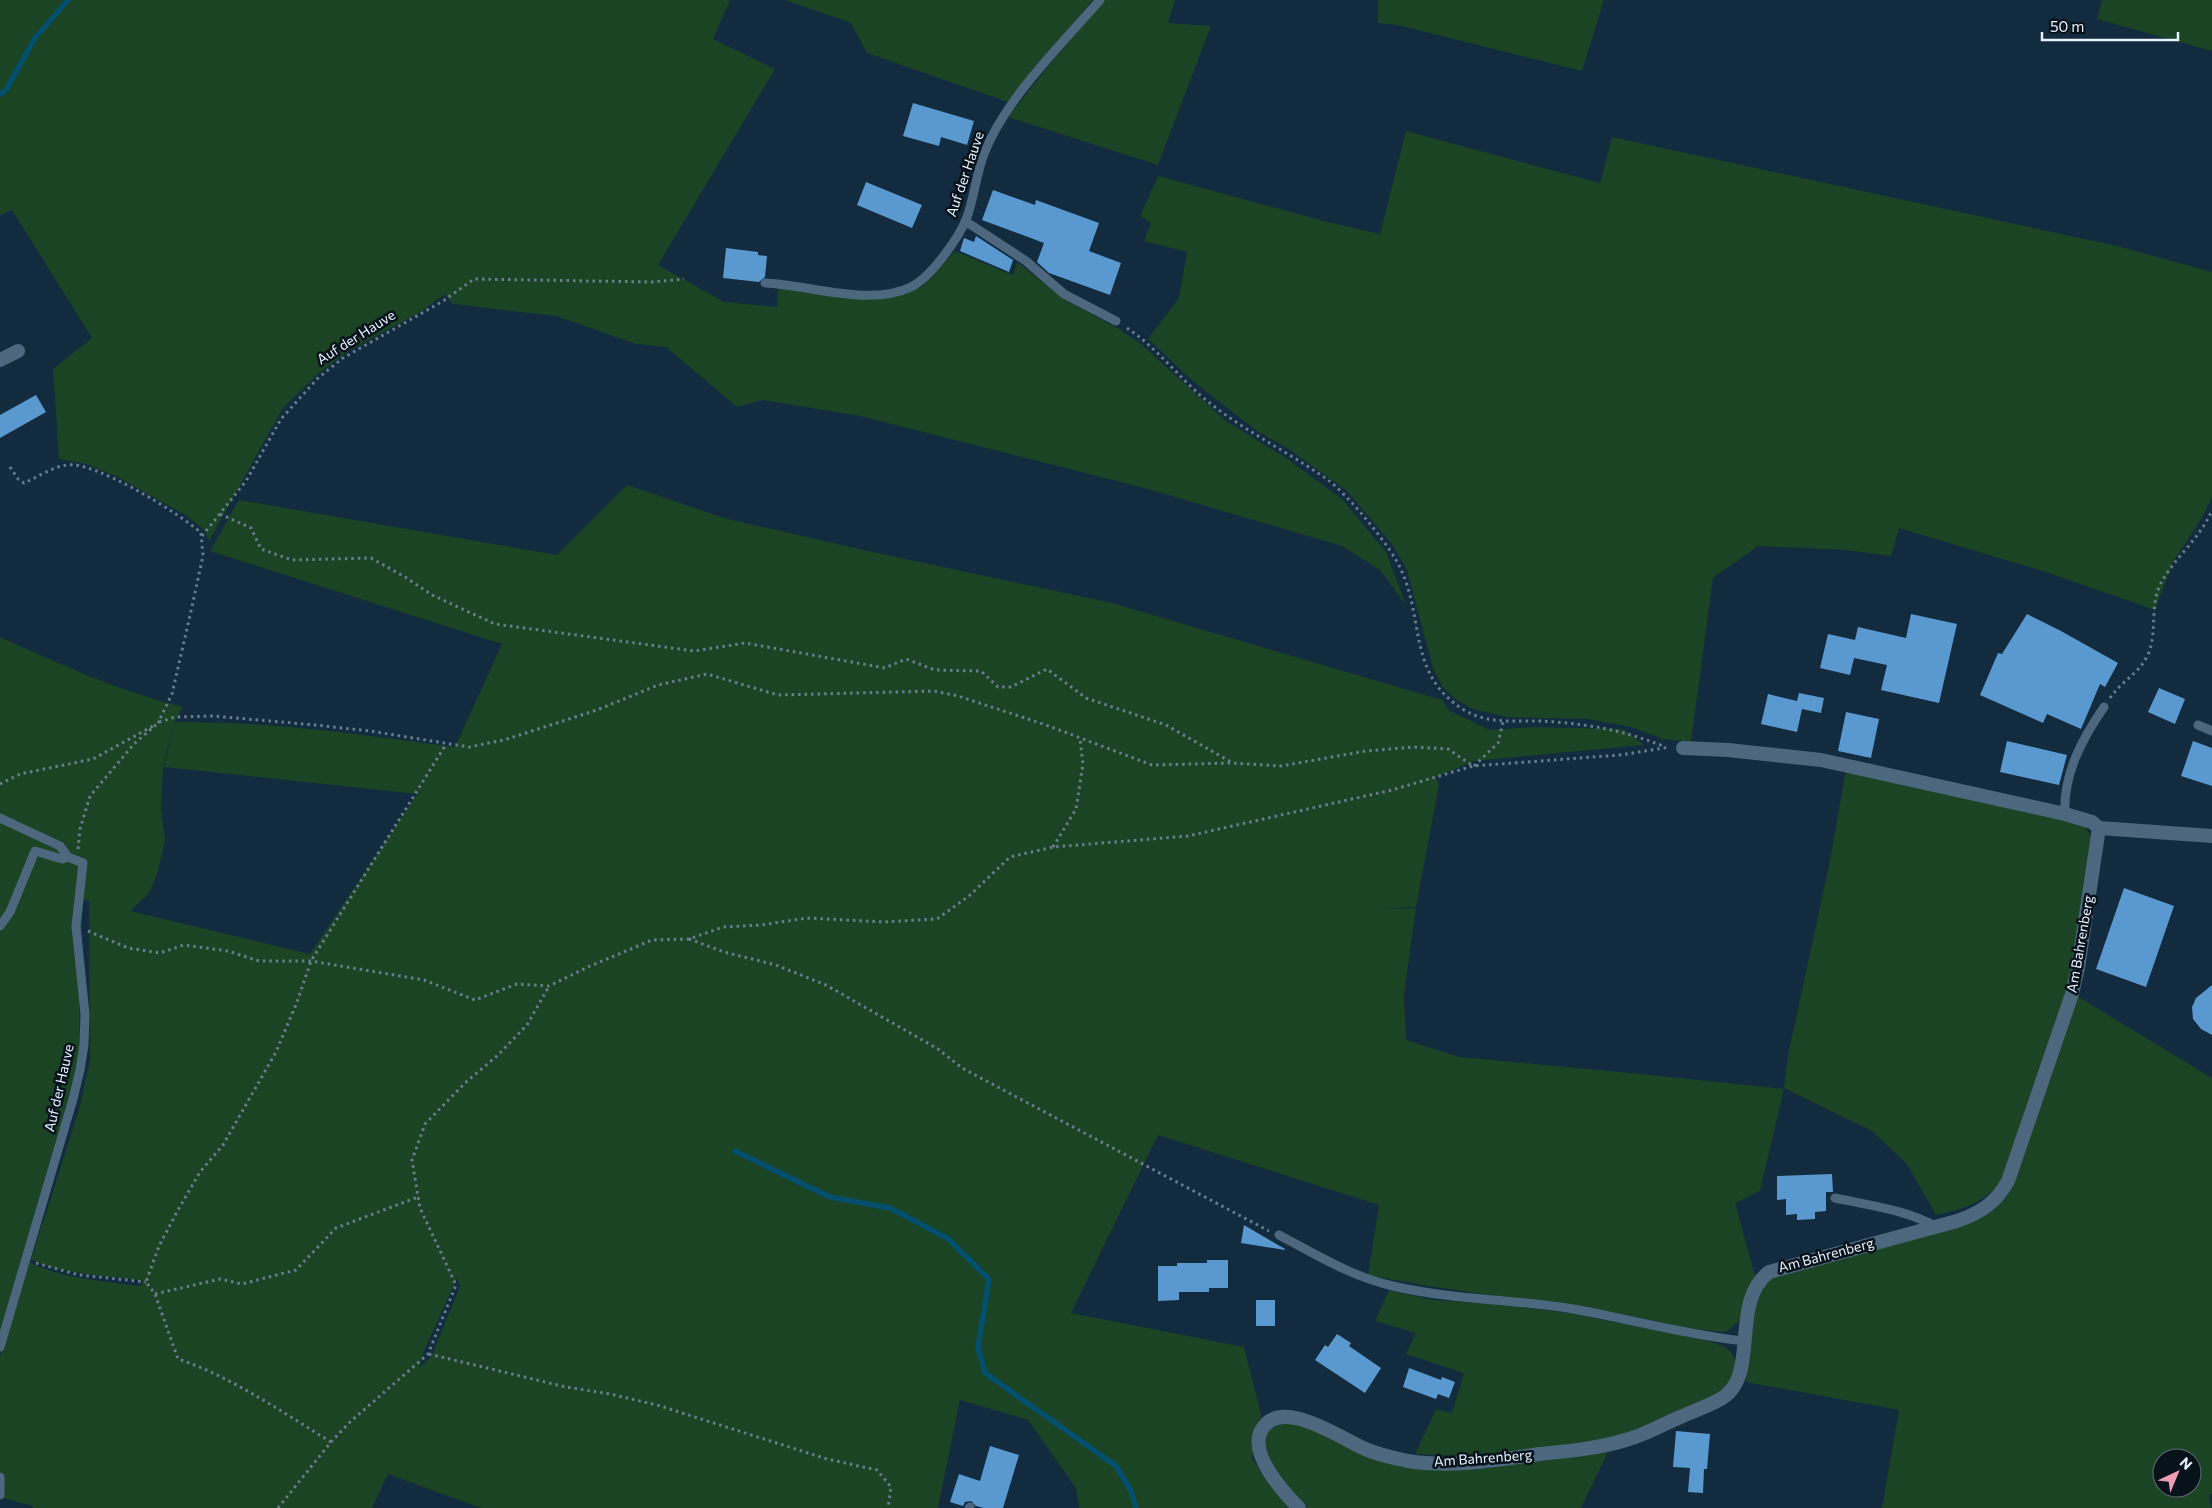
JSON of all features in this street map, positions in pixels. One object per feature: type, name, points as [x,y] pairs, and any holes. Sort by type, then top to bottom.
[{"type":"street","points":[[0,360],[18,351]]},
{"type":"street","points":[[1683,748],[1728,750],[1821,760],[2065,814],[2092,822],[2100,828],[2212,836]]},
{"type":"street","name":"Am Bahrenberg","points":[[1300,1508],[1273,1478],[1261,1456],[1259,1436],[1261,1429],[1273,1419],[1285,1416],[1299,1418],[1372,1452],[1410,1461],[1484,1461],[1578,1450],[1630,1439],[1720,1400],[1734,1387],[1738,1380],[1750,1299],[1758,1283],[1769,1272],[1855,1247],[1937,1227],[1974,1215],[1985,1208],[2000,1194],[2008,1181],[2076,976],[2100,828]]},
{"type":"lane","name":"Auf der Hauve","points":[[765,283],[788,284],[860,294],[885,294],[902,290],[919,282],[932,270],[965,221],[983,156],[992,136],[1033,78],[1100,0]]},
{"type":"lane","points":[[965,221],[1026,261],[1064,294],[1116,321]]},
{"type":"lane","points":[[2065,814],[2064,797],[2068,778],[2086,732],[2104,707]]},
{"type":"lane","points":[[2198,725],[2212,731]]},
{"type":"lane","points":[[0,818],[60,846],[68,857],[83,863]]},
{"type":"lane","points":[[0,926],[10,912],[36,851],[62,859],[68,857]]},
{"type":"lane","name":"Auf der Hauve","points":[[0,1347],[73,1100],[84,1045],[86,1014],[76,926],[83,863]]},
{"type":"lane","points":[[1835,1198],[1909,1215],[1937,1227]]},
{"type":"lane","points":[[1279,1235],[1361,1276],[1392,1286],[1426,1292],[1569,1309],[1709,1338],[1744,1341]]},
{"type":"lane","points":[[0,1476],[0,1495]]},
{"type":"path","name":"Auf der Hauve","points":[[202,536],[246,481],[281,419],[317,379],[342,358],[443,301],[474,279],[652,282],[684,279]]},
{"type":"path","points":[[76,926],[128,948],[160,953],[184,945],[228,951],[259,961],[311,961],[424,980],[475,1000],[517,984],[549,986],[652,940],[688,939],[723,927],[760,925],[807,918],[885,922],[937,920],[969,896],[1010,857],[1053,847],[1188,836],[1392,790],[1473,766],[1620,755],[1667,747],[1631,733],[1582,725],[1535,721],[1503,722],[1476,716],[1442,693],[1435,684],[1424,662],[1415,615],[1402,572],[1389,550],[1344,495],[1328,481],[1257,437],[1208,402],[1147,343],[1116,321]]},
{"type":"path","points":[[10,467],[18,479],[24,483],[53,469],[69,464],[119,480],[190,523],[202,536],[203,556],[172,694],[159,722],[134,744],[90,796],[80,829],[78,851],[83,863]]},
{"type":"path","points":[[2104,707],[2120,685],[2136,673],[2144,664],[2154,636],[2156,604],[2160,585],[2202,528],[2212,510]]},
{"type":"path","points":[[220,514],[251,528],[261,550],[292,560],[371,558],[432,595],[495,624],[694,651],[745,643],[885,668],[906,659],[936,670],[981,670],[998,687],[1011,686],[1047,669],[1086,698],[1166,725],[1232,763]]},
{"type":"path","points":[[0,784],[20,774],[92,759],[159,722],[175,716],[213,716],[370,731],[469,747],[504,740],[597,710],[658,685],[707,674],[778,695],[934,690],[1028,719],[1152,765],[1232,763],[1281,766],[1366,751],[1414,747],[1448,749],[1473,766]]},
{"type":"path","points":[[1473,766],[1498,743],[1503,722]]},
{"type":"path","points":[[1053,847],[1076,809],[1083,764],[1080,739]]},
{"type":"path","points":[[146,1282],[160,1246],[178,1210],[200,1172],[223,1145],[276,1052],[297,1002],[311,961],[445,746]]},
{"type":"path","points":[[688,939],[724,952],[776,965],[826,985],[938,1049],[962,1068],[1254,1225],[1279,1235]]},
{"type":"path","points":[[278,1508],[331,1442],[350,1422],[428,1354],[456,1285],[420,1208],[412,1160],[425,1124],[465,1083],[498,1055],[527,1025],[549,986]]},
{"type":"path","points":[[155,1294],[220,1279],[242,1284],[296,1270],[336,1228],[418,1197]]},
{"type":"path","points":[[27,1258],[40,1266],[79,1275],[146,1282],[155,1294],[178,1359],[194,1364],[246,1391],[331,1442]]},
{"type":"path","points":[[428,1354],[566,1387],[610,1394],[657,1405],[827,1459],[877,1470],[891,1487],[888,1508]]},
{"type":"green space","points":[[0,0],[730,0],[713,39],[775,69],[658,265],[724,302],[777,307],[778,285],[834,296],[887,298],[923,286],[955,251],[1013,275],[1017,262],[1066,300],[1119,329],[1141,344],[1226,421],[1286,458],[1342,499],[1386,552],[1406,605],[1380,570],[1342,546],[1148,489],[860,416],[763,400],[737,407],[666,347],[636,344],[556,316],[453,304],[445,295],[449,288],[445,294],[420,312],[347,352],[318,374],[283,408],[209,541],[204,530],[187,516],[116,476],[86,464],[59,459],[53,369],[92,338],[12,210],[0,215]]},
{"type":"green space","points":[[785,0],[1093,0],[1008,102],[867,53],[851,23]]},
{"type":"green space","points":[[1104,0],[1175,0],[1168,23],[1211,26],[1158,165],[1008,117]]},
{"type":"green space","points":[[1378,0],[1604,0],[1582,71],[1397,25],[1378,23]]},
{"type":"green space","points":[[2102,0],[2212,0],[2212,51],[2097,19]]},
{"type":"green space","points":[[1406,131],[1600,183],[1612,137],[2117,246],[2212,272],[2212,497],[2203,516],[2173,562],[2155,610],[2046,572],[1899,528],[1891,556],[1845,550],[1758,546],[1713,578],[1691,742],[1663,739],[1631,727],[1588,719],[1507,717],[1473,709],[1454,698],[1442,686],[1433,668],[1407,570],[1392,544],[1346,490],[1287,448],[1257,431],[1194,382],[1148,339],[1179,298],[1187,252],[1144,241],[1151,223],[1140,216],[1158,176],[1324,221],[1380,234]]},
{"type":"green space","points":[[627,485],[724,518],[1112,603],[1442,700],[1450,711],[1490,730],[1534,727],[1623,729],[1644,745],[1474,761],[1436,777],[1439,785],[1416,907],[1374,909],[1416,908],[1404,995],[1406,1040],[1459,1057],[1784,1089],[1760,1191],[1735,1203],[1755,1276],[1739,1321],[1726,1332],[1711,1331],[1606,1311],[1457,1290],[1368,1275],[1379,1205],[1158,1135],[1071,1313],[1244,1347],[1263,1422],[1257,1435],[1252,1458],[1268,1483],[1296,1508],[1079,1508],[1076,1488],[1028,1420],[960,1400],[938,1508],[481,1508],[388,1474],[372,1508],[33,1508],[33,1506],[3,1498],[0,1474],[0,1356],[30,1262],[68,1276],[141,1286],[143,1281],[71,1272],[44,1265],[31,1259],[79,1110],[90,1060],[89,901],[83,900],[79,980],[80,1060],[0,1332],[0,637],[113,685],[183,707],[175,721],[163,766],[161,809],[165,840],[158,872],[149,893],[130,911],[310,954],[417,794],[164,767],[175,722],[281,726],[455,747],[502,644],[210,551],[239,500],[557,555]],"holes":[[[457,1278],[460,1286],[432,1355],[419,1369],[424,1351]]]},
{"type":"green space","points":[[1846,770],[2078,822],[2086,828],[2092,838],[2067,995],[2003,1179],[1988,1194],[1974,1204],[1936,1215],[1907,1164],[1872,1131],[1784,1088],[1788,1055],[1829,865]]},
{"type":"green space","points":[[2077,996],[2212,1078],[2212,1494],[2209,1494],[2211,1508],[1882,1508],[1899,1410],[1746,1382],[1749,1327],[1761,1288],[1771,1277],[1975,1220],[1995,1209],[2009,1192]]},
{"type":"green space","points":[[1389,1290],[1432,1300],[1496,1304],[1569,1313],[1708,1341],[1723,1346],[1733,1355],[1736,1366],[1735,1374],[1732,1381],[1719,1393],[1702,1402],[1637,1429],[1597,1441],[1518,1453],[1415,1454],[1436,1409],[1452,1413],[1464,1373],[1406,1354],[1416,1333],[1375,1321]]},
{"type":"green space","points":[[1291,1420],[1376,1457],[1442,1463],[1611,1446],[1581,1508],[1308,1508],[1270,1475],[1257,1455],[1265,1431]]},
{"type":"building","points":[[913,103],[974,121],[967,145],[941,137],[939,146],[903,136]]},
{"type":"building","points":[[866,182],[922,205],[912,228],[857,205]]},
{"type":"building","points":[[993,190],[1035,205],[1036,200],[1099,223],[1089,251],[1121,263],[1110,295],[1049,273],[1037,262],[1044,243],[982,220]]},
{"type":"building","points":[[976,236],[1013,260],[1009,272],[960,251],[964,238],[974,242]]},
{"type":"building","points":[[726,248],[758,252],[758,255],[767,256],[765,277],[759,282],[723,278]]},
{"type":"building","points":[[36,395],[46,412],[0,438],[0,415]]},
{"type":"building","points":[[1911,614],[1957,624],[1939,703],[1881,690],[1887,665],[1854,658],[1850,675],[1820,668],[1828,634],[1855,640],[1858,627],[1906,638]]},
{"type":"building","points":[[2027,614],[2118,663],[2105,687],[2100,684],[2081,729],[2047,714],[2043,723],[1980,695],[1998,653],[2002,654]]},
{"type":"building","points":[[2159,688],[2185,699],[2175,724],[2148,712]]},
{"type":"building","points":[[1799,693],[1824,698],[1821,713],[1802,709],[1797,732],[1761,724],[1768,694],[1797,701]]},
{"type":"building","points":[[1846,712],[1879,719],[1871,758],[1838,751]]},
{"type":"building","points":[[2007,741],[2067,755],[2059,785],[2000,772]]},
{"type":"building","points":[[2193,741],[2212,748],[2212,786],[2181,776]]},
{"type":"building","points":[[2124,888],[2174,906],[2146,987],[2096,969]]},
{"type":"building","points":[[2212,985],[2212,1035],[2201,1029],[2193,1019],[2192,1007],[2196,998]]},
{"type":"building","points":[[1832,1174],[1833,1192],[1826,1192],[1826,1211],[1815,1212],[1815,1219],[1797,1220],[1797,1214],[1786,1215],[1786,1199],[1777,1200],[1777,1176]]},
{"type":"building","points":[[1244,1225],[1285,1249],[1285,1250],[1241,1243]]},
{"type":"building","points":[[1207,1260],[1228,1260],[1228,1288],[1209,1288],[1209,1292],[1179,1292],[1179,1300],[1158,1301],[1158,1266],[1177,1266],[1177,1263],[1207,1263]]},
{"type":"building","points":[[1256,1300],[1275,1300],[1275,1326],[1256,1326]]},
{"type":"building","points":[[1337,1334],[1351,1343],[1349,1346],[1381,1368],[1365,1393],[1315,1360],[1325,1345],[1328,1347]]},
{"type":"building","points":[[1409,1368],[1441,1380],[1442,1377],[1455,1382],[1449,1398],[1438,1394],[1436,1399],[1403,1387]]},
{"type":"building","points":[[1676,1431],[1710,1434],[1707,1469],[1704,1469],[1703,1493],[1688,1492],[1690,1468],[1673,1467]]},
{"type":"building","points":[[990,1446],[1019,1455],[1003,1508],[984,1508],[976,1506],[971,1501],[965,1502],[963,1506],[950,1502],[959,1474],[980,1481]]},
{"type":"waterway","points":[[0,94],[6,90],[35,38],[68,0]]},
{"type":"waterway","points":[[735,1151],[830,1197],[890,1208],[947,1238],[989,1279],[978,1348],[985,1373],[1116,1466],[1131,1491],[1136,1508]]}]
